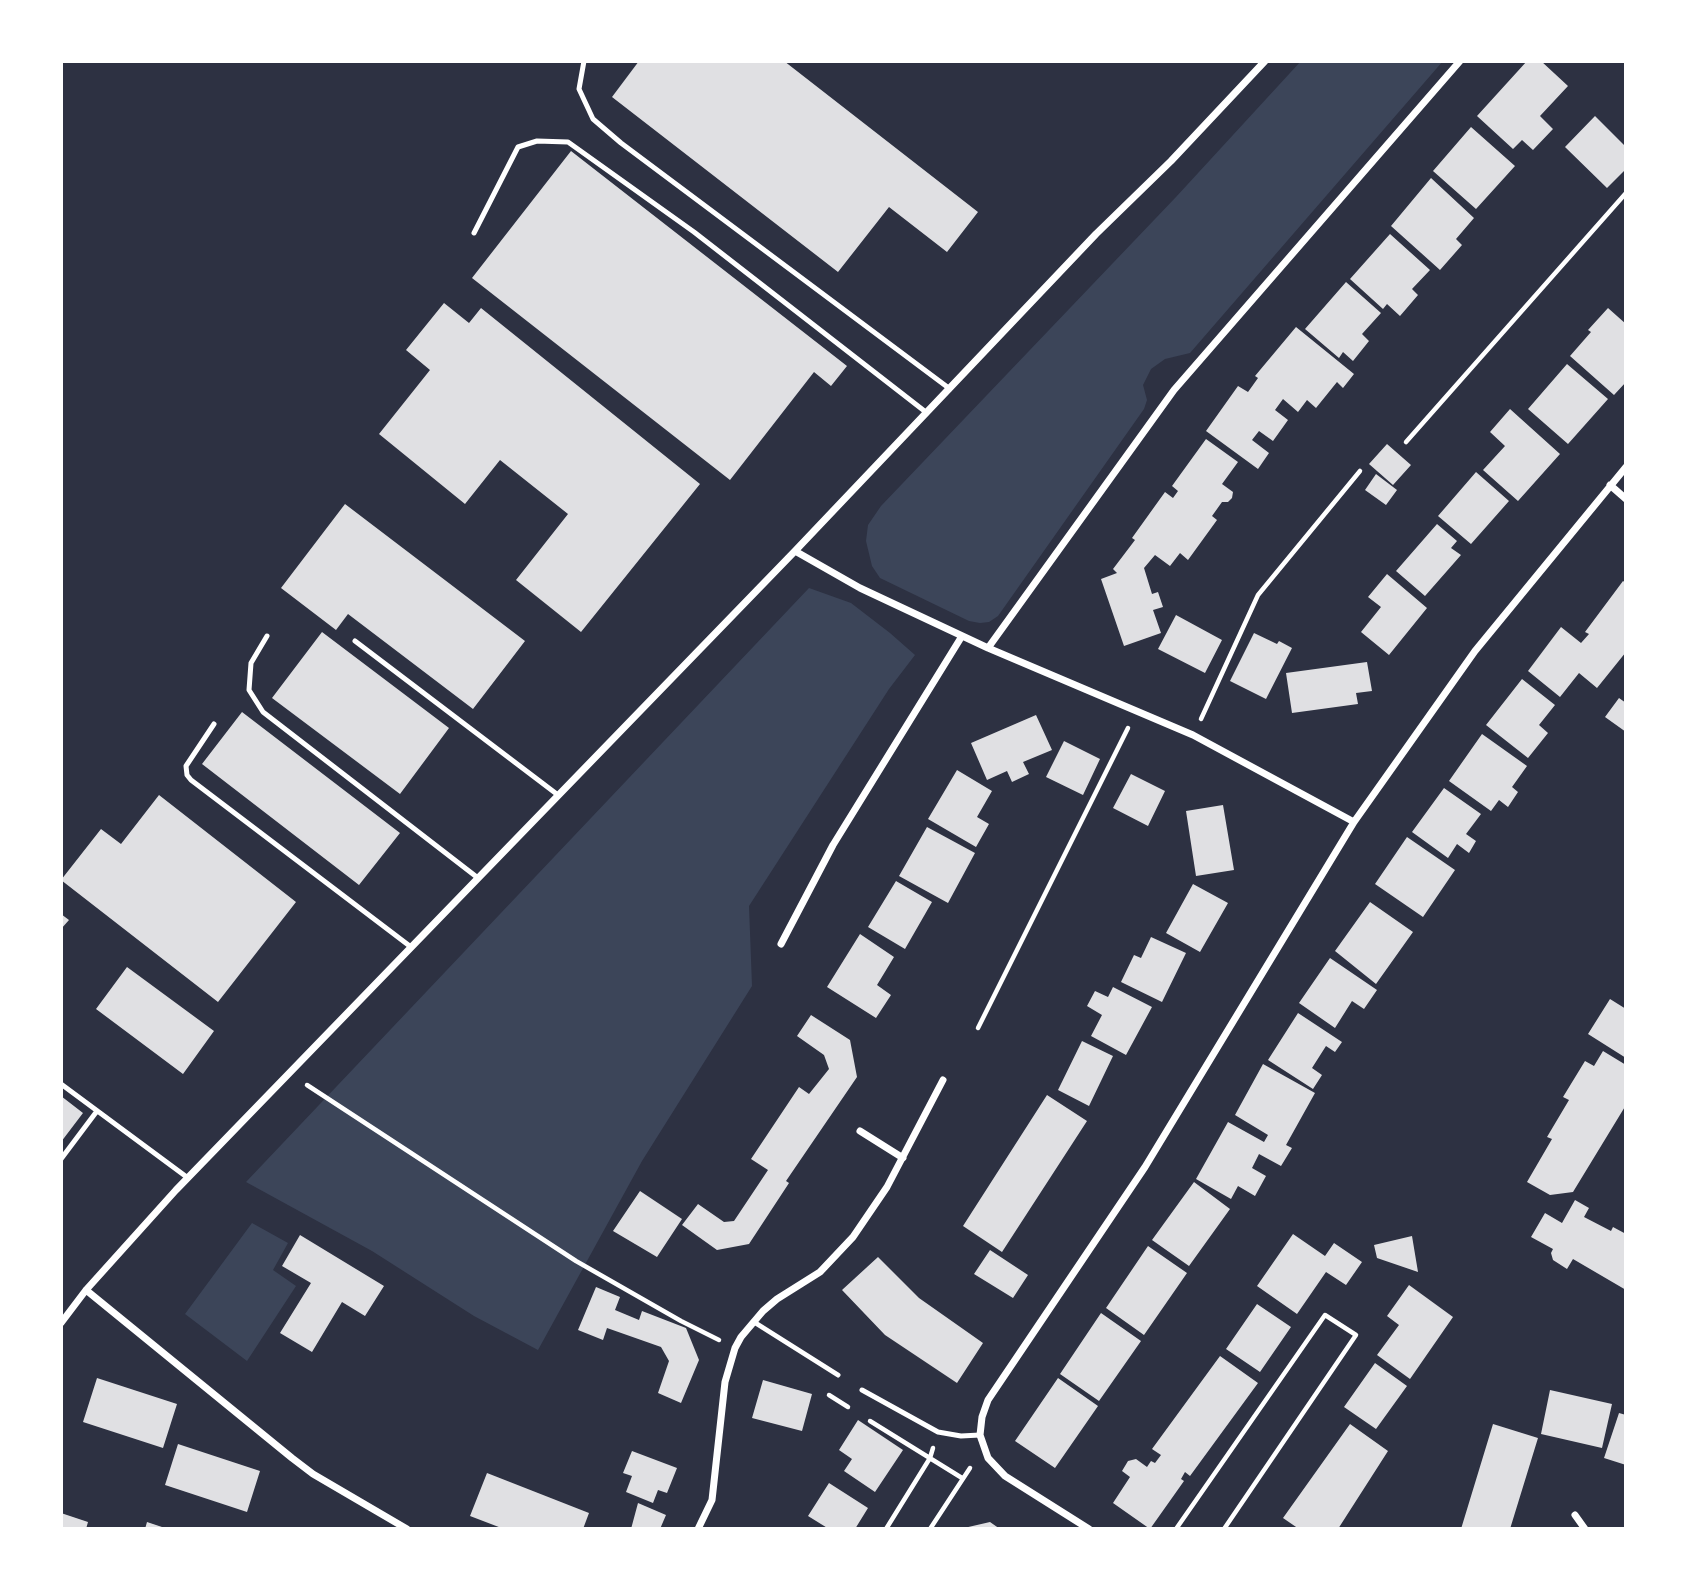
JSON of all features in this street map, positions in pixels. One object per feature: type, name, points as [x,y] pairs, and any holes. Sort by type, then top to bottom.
[{"type":"street","points":[[61,1323],[86,1290],[288,1073],[795,551],[1096,234],[1171,162],[1265,61]]},
{"type":"street","points":[[988,648],[1174,390],[1460,61]]},
{"type":"street","points":[[1089,1529],[1005,1475],[988,1458],[980,1435],[988,1400],[1145,1167],[1354,822],[1475,652],[1626,467]]},
{"type":"street","points":[[1610,485],[1626,499]]},
{"type":"street","points":[[795,551],[860,588],[962,636],[1193,735],[1354,822]]},
{"type":"street","points":[[781,944],[833,845],[962,636]]},
{"type":"street","points":[[698,1529],[712,1500],[725,1382],[735,1348],[754,1322],[777,1299],[820,1272],[853,1237],[887,1187],[943,1080]]},
{"type":"street","points":[[860,1131],[903,1158]]},
{"type":"street","points":[[86,1290],[292,1458],[324,1481],[407,1529]]},
{"type":"street","points":[[1574,1515],[1585,1529]]},
{"type":"lane","points":[[584,61],[579,89],[593,119],[621,143],[950,388]]},
{"type":"lane","points":[[474,233],[518,147],[537,141],[568,142],[694,232],[926,413]]},
{"type":"lane","points":[[267,636],[251,663],[249,690],[263,712],[478,878]]},
{"type":"lane","points":[[355,641],[558,795]]},
{"type":"lane","points":[[215,724],[186,766],[191,780],[411,947]]},
{"type":"lane","points":[[61,1084],[188,1178]]},
{"type":"lane","points":[[61,1159],[97,1111]]},
{"type":"lane","points":[[754,1322],[838,1376]]},
{"type":"lane","points":[[862,1390],[939,1432],[961,1436],[980,1435]]},
{"type":"path","points":[[1406,442],[1626,194]]},
{"type":"path","points":[[1193,735],[1258,595],[1360,471]]},
{"type":"path","points":[[978,1028],[1136,711]]},
{"type":"path","points":[[288,1073],[576,1261],[681,1321],[735,1348]]},
{"type":"path","points":[[1176,1529],[1325,1315],[1356,1335],[1224,1529]]},
{"type":"path","points":[[886,1529],[930,1458],[939,1432]]},
{"type":"path","points":[[930,1529],[969,1468],[988,1458]]},
{"type":"shaded area","points":[[1301,61],[1443,61],[1190,353],[1165,359],[1151,369],[1143,385],[1147,400],[1144,409],[998,616],[989,622],[969,621],[880,578],[872,566],[866,541],[868,525],[881,506],[1176,197]]},
{"type":"shaded area","points":[[809,588],[851,603],[915,655],[889,689],[749,906],[752,986],[642,1161],[538,1350],[474,1316],[372,1251],[246,1182]]},
{"type":"shaded area","points":[[252,1223],[288,1243],[273,1270],[296,1286],[247,1361],[185,1314]]},
{"type":"building","points":[[639,61],[784,61],[978,212],[947,252],[889,207],[838,272],[612,97]]},
{"type":"building","points":[[1527,61],[1541,61],[1568,86],[1540,116],[1553,129],[1533,150],[1522,140],[1513,149],[1477,116]]},
{"type":"building","points":[[1595,116],[1626,147],[1626,169],[1607,188],[1565,147]]},
{"type":"building","points":[[1471,127],[1515,166],[1476,209],[1433,171]]},
{"type":"building","points":[[571,151],[847,366],[831,386],[814,372],[730,480],[472,278]]},
{"type":"building","points":[[1431,178],[1474,218],[1456,239],[1462,245],[1440,270],[1391,226]]},
{"type":"building","points":[[1390,234],[1430,270],[1412,289],[1418,295],[1400,316],[1387,304],[1383,309],[1350,279]]},
{"type":"building","points":[[1346,282],[1381,313],[1362,334],[1369,341],[1353,361],[1343,352],[1339,358],[1305,329]]},
{"type":"building","points":[[444,303],[469,323],[481,308],[700,484],[581,632],[516,580],[568,514],[500,460],[465,504],[379,434],[430,370],[406,350]]},
{"type":"building","points":[[1608,308],[1626,324],[1626,382],[1614,395],[1570,356]]},
{"type":"building","points":[[1296,327],[1354,374],[1343,388],[1337,382],[1316,408],[1307,400],[1298,412],[1283,399],[1275,410],[1288,420],[1273,441],[1259,431],[1252,440],[1269,453],[1258,469],[1206,431],[1238,386],[1248,392],[1258,378],[1255,376]]},
{"type":"building","points":[[1567,364],[1608,399],[1568,444],[1528,409]]},
{"type":"building","points":[[1510,409],[1560,454],[1518,501],[1483,470],[1505,446],[1490,432]]},
{"type":"building","points":[[1206,439],[1238,462],[1222,484],[1233,492],[1232,498],[1228,502],[1222,502],[1212,516],[1217,520],[1188,560],[1180,553],[1170,566],[1155,555],[1144,568],[1152,594],[1158,592],[1163,607],[1153,610],[1161,633],[1124,646],[1101,579],[1117,573],[1113,569],[1135,540],[1132,538],[1165,492],[1173,498],[1178,491],[1172,486]]},
{"type":"building","points":[[1387,444],[1411,465],[1393,485],[1369,464]]},
{"type":"building","points":[[1476,472],[1509,501],[1471,544],[1438,516]]},
{"type":"building","points":[[1376,474],[1397,490],[1386,505],[1365,490]]},
{"type":"building","points":[[345,504],[525,641],[473,709],[348,614],[336,630],[281,588]]},
{"type":"building","points":[[1437,524],[1457,541],[1451,548],[1461,555],[1425,596],[1396,571]]},
{"type":"building","points":[[1387,574],[1427,608],[1389,655],[1361,632],[1381,607],[1368,597]]},
{"type":"building","points":[[1623,581],[1626,583],[1626,652],[1597,688],[1579,673],[1560,697],[1528,671],[1561,627],[1581,643],[1589,634],[1585,632]]},
{"type":"building","points":[[1176,615],[1222,640],[1205,673],[1158,649]]},
{"type":"building","points":[[322,632],[449,728],[400,794],[272,698]]},
{"type":"building","points":[[1254,633],[1292,648],[1266,699],[1230,681]]},
{"type":"building","points":[[1367,662],[1372,691],[1356,693],[1358,704],[1292,713],[1286,673]]},
{"type":"building","points":[[1522,679],[1555,705],[1539,725],[1548,733],[1528,758],[1486,725]]},
{"type":"building","points":[[1619,698],[1626,703],[1626,732],[1605,717]]},
{"type":"building","points":[[242,712],[400,833],[359,885],[202,764]]},
{"type":"building","points":[[1036,715],[1052,750],[1023,762],[1029,774],[1012,782],[1007,771],[987,780],[971,743]]},
{"type":"building","points":[[1482,734],[1527,766],[1512,787],[1518,792],[1508,807],[1499,800],[1491,811],[1449,781]]},
{"type":"building","points":[[1064,741],[1100,759],[1083,795],[1046,777]]},
{"type":"building","points":[[957,770],[992,791],[977,817],[989,824],[976,847],[928,819]]},
{"type":"building","points":[[1131,774],[1165,791],[1148,826],[1113,808]]},
{"type":"building","points":[[1444,788],[1481,814],[1466,834],[1476,841],[1469,853],[1457,844],[1448,858],[1412,832]]},
{"type":"building","points":[[159,795],[296,902],[218,1002],[61,880],[101,829],[121,844]]},
{"type":"building","points":[[1223,805],[1234,870],[1196,876],[1186,811]]},
{"type":"building","points":[[927,827],[975,853],[948,903],[899,876]]},
{"type":"building","points":[[1407,837],[1455,870],[1423,917],[1375,884]]},
{"type":"building","points":[[896,881],[932,902],[905,949],[868,927]]},
{"type":"building","points":[[1193,884],[1228,903],[1200,952],[1166,933]]},
{"type":"building","points":[[1370,902],[1413,932],[1376,984],[1335,951]]},
{"type":"building","points":[[61,914],[69,920],[61,929]]},
{"type":"building","points":[[860,934],[894,957],[877,985],[891,995],[876,1018],[827,987]]},
{"type":"building","points":[[1151,937],[1186,953],[1162,1002],[1121,982],[1134,955],[1141,958]]},
{"type":"building","points":[[1330,958],[1377,990],[1364,1009],[1352,1001],[1335,1028],[1299,1003]]},
{"type":"building","points":[[127,967],[214,1031],[183,1074],[96,1009]]},
{"type":"building","points":[[1113,987],[1152,1007],[1126,1055],[1091,1036],[1102,1015],[1087,1006],[1095,991],[1108,997]]},
{"type":"building","points":[[1610,999],[1626,1009],[1626,1058],[1588,1034]]},
{"type":"building","points":[[1298,1013],[1342,1042],[1335,1052],[1326,1046],[1312,1068],[1322,1075],[1313,1089],[1268,1060]]},
{"type":"building","points":[[811,1015],[850,1040],[857,1077],[786,1181],[789,1183],[749,1244],[717,1250],[682,1225],[698,1204],[724,1222],[734,1221],[768,1170],[751,1159],[799,1087],[809,1094],[829,1069],[824,1055],[797,1036]]},
{"type":"building","points":[[1082,1041],[1113,1056],[1089,1106],[1058,1090]]},
{"type":"building","points":[[1603,1051],[1626,1065],[1626,1105],[1573,1192],[1550,1195],[1527,1182],[1552,1139],[1547,1137],[1569,1100],[1563,1097],[1585,1061],[1594,1066]]},
{"type":"building","points":[[1263,1064],[1315,1093],[1286,1145],[1292,1148],[1281,1166],[1259,1154],[1252,1168],[1266,1176],[1255,1196],[1238,1186],[1231,1199],[1196,1179],[1228,1122],[1264,1142],[1268,1135],[1235,1115]]},
{"type":"building","points":[[1047,1095],[1087,1121],[1002,1252],[963,1226]]},
{"type":"building","points":[[61,1096],[83,1113],[61,1142]]},
{"type":"building","points":[[1194,1182],[1230,1209],[1189,1266],[1152,1240]]},
{"type":"building","points":[[640,1191],[682,1219],[657,1257],[613,1231]]},
{"type":"building","points":[[1575,1200],[1589,1208],[1584,1217],[1611,1231],[1613,1227],[1626,1234],[1626,1290],[1573,1259],[1567,1269],[1553,1260],[1553,1249],[1531,1237],[1545,1213],[1562,1223]]},
{"type":"building","points":[[1293,1234],[1325,1256],[1334,1243],[1362,1262],[1346,1285],[1326,1272],[1297,1314],[1257,1286]]},
{"type":"building","points":[[300,1235],[384,1286],[365,1316],[342,1302],[312,1352],[280,1333],[311,1283],[282,1266]]},
{"type":"building","points":[[1412,1236],[1418,1272],[1377,1258],[1374,1245]]},
{"type":"building","points":[[1148,1246],[1187,1273],[1144,1335],[1106,1308]]},
{"type":"building","points":[[990,1250],[1028,1275],[1013,1298],[974,1274]]},
{"type":"building","points":[[878,1257],[919,1298],[983,1343],[957,1383],[885,1335],[842,1290]]},
{"type":"building","points":[[1409,1285],[1453,1317],[1410,1379],[1377,1355],[1399,1325],[1387,1316]]},
{"type":"building","points":[[596,1287],[620,1297],[615,1310],[639,1320],[642,1311],[686,1328],[699,1360],[681,1403],[658,1393],[669,1361],[661,1347],[607,1328],[603,1340],[578,1330]]},
{"type":"building","points":[[1257,1304],[1291,1327],[1260,1372],[1226,1349]]},
{"type":"building","points":[[1101,1313],[1141,1341],[1099,1401],[1060,1374]]},
{"type":"building","points":[[1220,1356],[1258,1383],[1190,1476],[1185,1472],[1181,1479],[1184,1481],[1150,1529],[1113,1503],[1130,1477],[1122,1471],[1128,1461],[1136,1459],[1147,1467],[1151,1461],[1155,1463],[1161,1455],[1152,1449]]},
{"type":"building","points":[[1375,1363],[1407,1386],[1376,1429],[1344,1407]]},
{"type":"building","points":[[97,1378],[177,1404],[163,1448],[83,1422]]},
{"type":"building","points":[[1058,1378],[1098,1406],[1055,1468],[1015,1441]]},
{"type":"building","points":[[763,1380],[812,1394],[802,1431],[752,1418]]},
{"type":"building","points":[[1550,1390],[1612,1404],[1602,1448],[1541,1434]]},
{"type":"building","points":[[1619,1413],[1626,1415],[1626,1465],[1604,1458]]},
{"type":"building","points":[[858,1420],[903,1450],[875,1492],[844,1471],[852,1459],[839,1450]]},
{"type":"building","points":[[1350,1424],[1388,1451],[1338,1529],[1299,1529],[1283,1518]]},
{"type":"building","points":[[1493,1424],[1538,1438],[1510,1529],[1461,1529]]},
{"type":"building","points":[[178,1444],[260,1471],[247,1512],[165,1485]]},
{"type":"building","points":[[632,1451],[677,1468],[667,1493],[658,1490],[653,1503],[626,1492],[632,1476],[623,1473]]},
{"type":"building","points":[[487,1473],[589,1513],[583,1529],[504,1529],[470,1516]]},
{"type":"building","points":[[829,1483],[868,1508],[855,1529],[829,1529],[808,1516]]},
{"type":"building","points":[[638,1503],[666,1515],[660,1529],[631,1529]]},
{"type":"building","points":[[61,1513],[88,1522],[86,1529],[61,1529]]},
{"type":"building","points":[[147,1522],[165,1528],[165,1529],[145,1529]]},
{"type":"building","points":[[990,1522],[1000,1529],[964,1529],[964,1528]]}]
